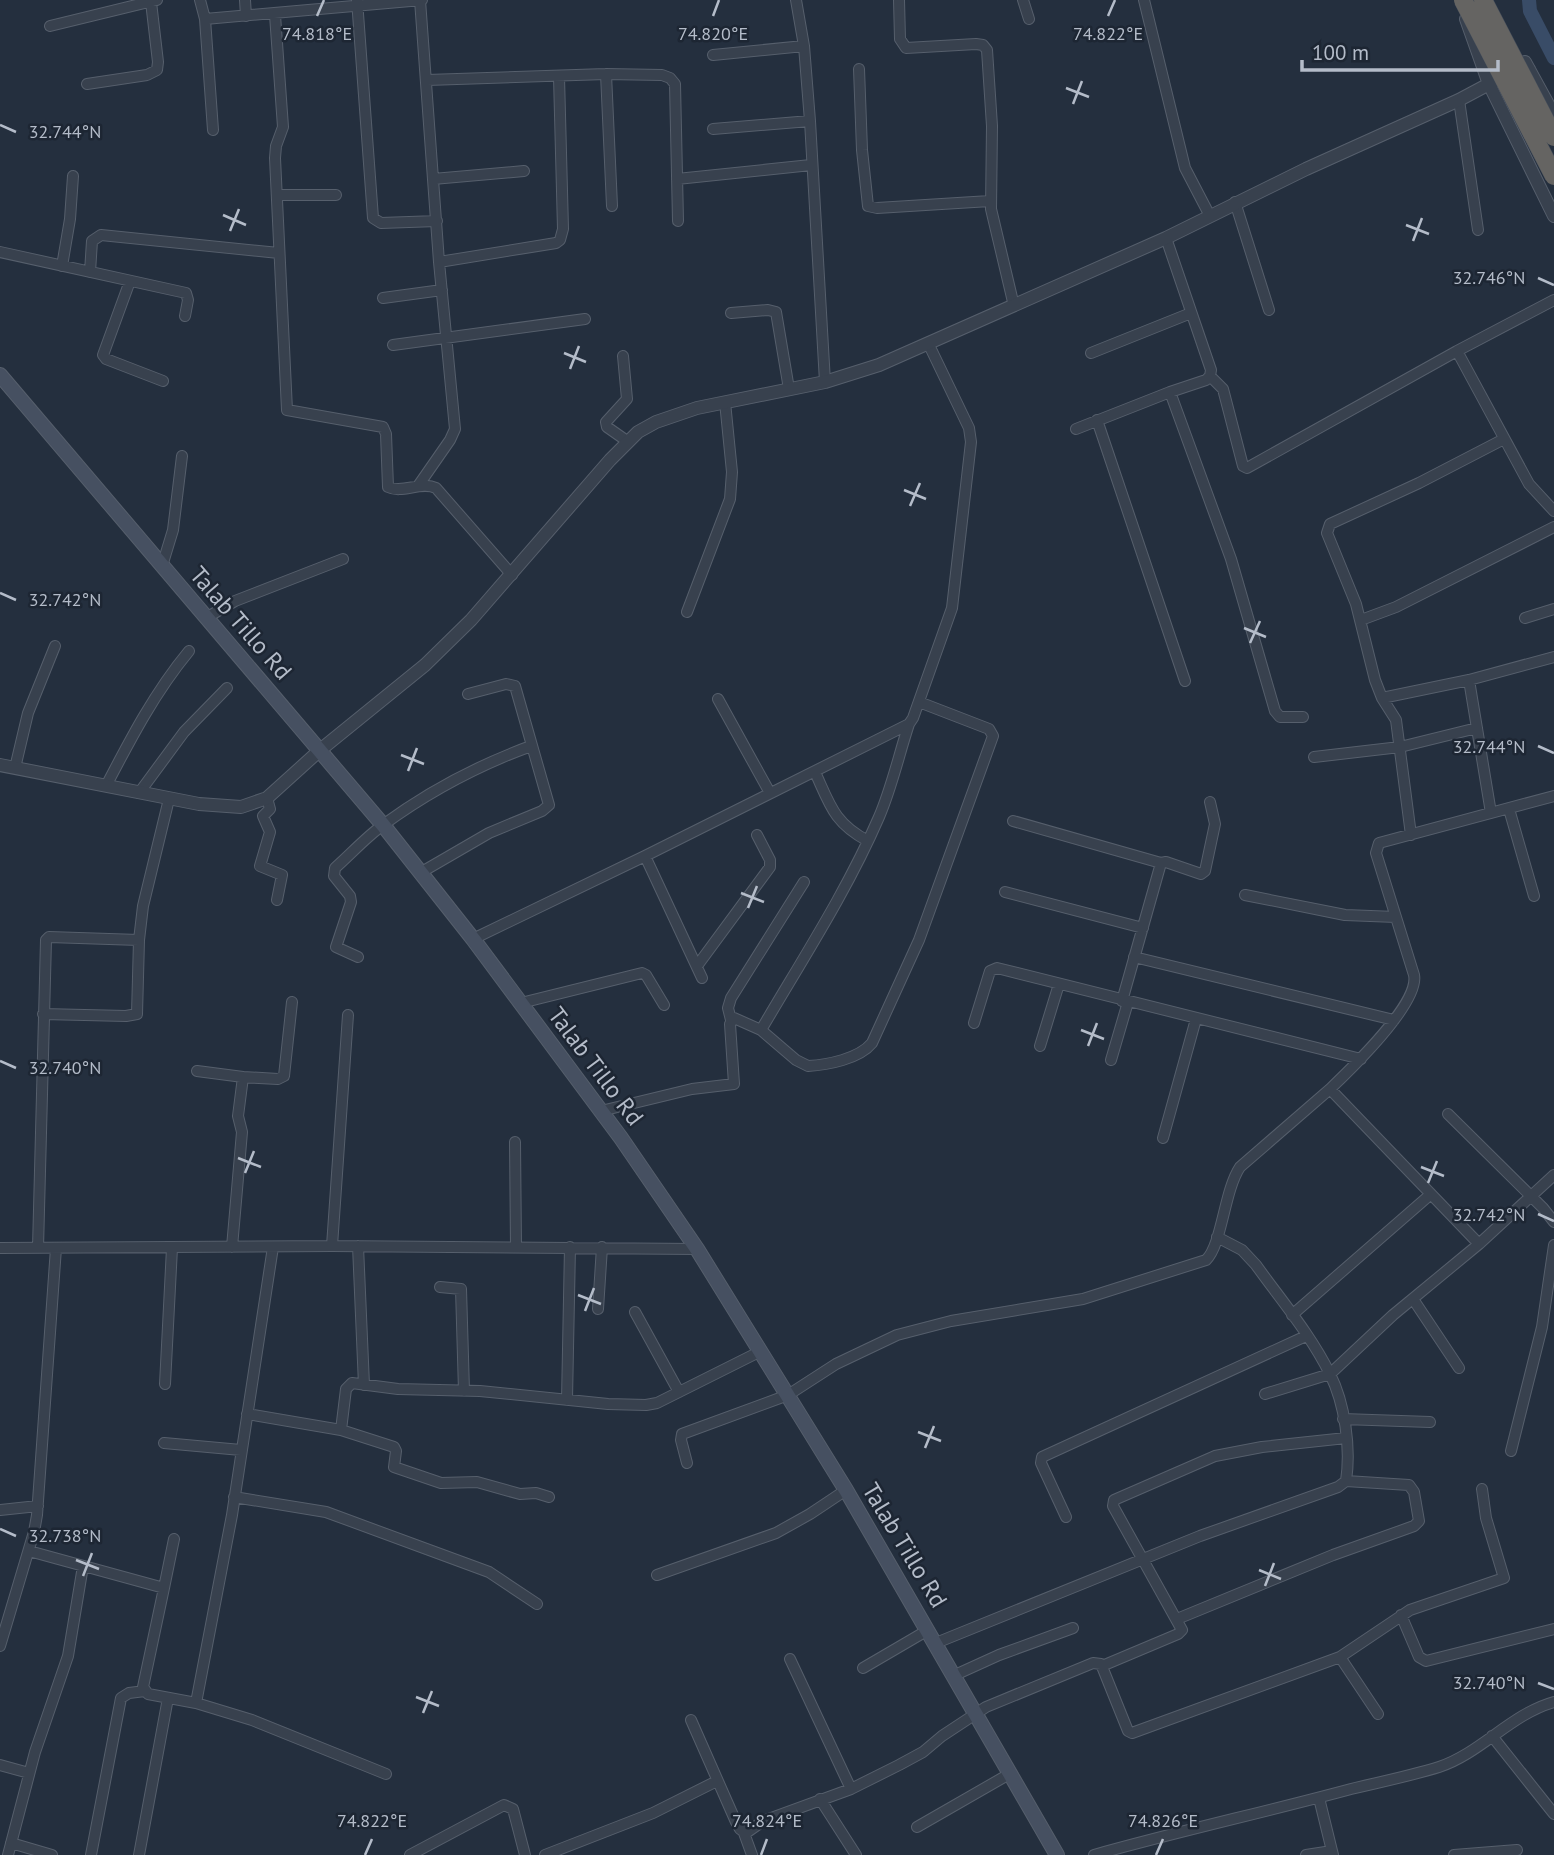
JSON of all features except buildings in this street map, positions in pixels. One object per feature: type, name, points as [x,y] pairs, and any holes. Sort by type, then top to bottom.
[{"type":"highway","points":[[1462,0],[1554,176]]},
{"type":"highway","points":[[1483,0],[1554,137]]},
{"type":"main road","name":"Talab Tillo Rd","points":[[0,375],[383,825],[601,1111],[697,1249],[788,1395],[889,1562],[1057,1855]]},
{"type":"street","points":[[200,0],[205,19],[213,130]]},
{"type":"street","points":[[245,0],[246,16]]},
{"type":"street","points":[[205,19],[275,15],[304,6],[421,0],[439,262],[455,429],[418,486]]},
{"type":"street","points":[[796,0],[804,46],[810,121],[825,382]]},
{"type":"street","points":[[899,0],[900,39],[906,48],[976,44],[983,45],[988,50],[992,126],[990,201],[1014,306]]},
{"type":"street","points":[[1023,0],[1029,19]]},
{"type":"street","points":[[1144,0],[1185,168],[1210,216]]},
{"type":"street","points":[[1462,0],[1470,33],[1489,84],[1554,216]]},
{"type":"street","points":[[1491,0],[1554,115]]},
{"type":"street","points":[[50,26],[154,1],[157,69],[147,75],[87,85]]},
{"type":"street","points":[[357,3],[373,218],[381,223],[437,220]]},
{"type":"street","points":[[275,15],[283,127],[275,151],[287,410],[383,427],[386,434],[386,484],[393,489],[427,485],[436,488],[512,575]]},
{"type":"street","points":[[713,55],[804,46]]},
{"type":"street","points":[[859,69],[861,139],[868,206],[877,208],[990,201]]},
{"type":"street","points":[[0,765],[139,793],[167,806],[241,807],[268,801],[319,751],[425,665],[471,620],[627,441],[638,432],[656,422],[697,408],[825,382],[860,372],[929,345],[1166,238],[1235,202],[1460,100],[1489,84],[1528,69]]},
{"type":"street","points":[[427,80],[606,74],[662,75],[673,79],[678,221]]},
{"type":"street","points":[[606,74],[611,206]]},
{"type":"street","points":[[439,262],[556,243],[560,240],[563,229],[559,77]]},
{"type":"street","points":[[1460,100],[1478,230]]},
{"type":"street","points":[[713,129],[810,121]]},
{"type":"street","points":[[677,179],[811,164]]},
{"type":"street","points":[[433,179],[524,171]]},
{"type":"street","points":[[62,266],[70,219],[73,176]]},
{"type":"street","points":[[278,195],[336,194]]},
{"type":"street","points":[[1235,202],[1269,310]]},
{"type":"street","points":[[90,272],[92,241],[101,235],[279,253]]},
{"type":"street","points":[[1076,429],[1206,380],[1210,376],[1211,370],[1166,238]]},
{"type":"street","points":[[0,252],[186,293],[188,300],[185,316]]},
{"type":"street","points":[[130,281],[103,355],[106,359],[163,381]]},
{"type":"street","points":[[383,298],[442,290]]},
{"type":"street","points":[[1210,376],[1223,389],[1243,466],[1247,468],[1554,300]]},
{"type":"street","points":[[731,313],[768,310],[776,312],[789,389]]},
{"type":"street","points":[[1091,353],[1191,313]]},
{"type":"street","points":[[393,345],[585,318]]},
{"type":"street","points":[[761,1030],[850,876],[886,802],[909,724],[952,608],[971,442],[968,428],[929,345]]},
{"type":"street","points":[[1457,351],[1529,484],[1554,511]]},
{"type":"street","points":[[623,356],[627,398],[606,422],[607,427],[627,441]]},
{"type":"street","points":[[1170,392],[1231,559],[1275,711],[1280,717],[1303,717]]},
{"type":"street","points":[[687,612],[730,499],[732,471],[725,401]]},
{"type":"street","points":[[1097,420],[1185,681]]},
{"type":"street","points":[[1412,835],[1395,715],[1382,698],[1375,680],[1361,620],[1327,533],[1328,527],[1504,439]]},
{"type":"street","points":[[162,566],[173,530],[182,456]]},
{"type":"street","points":[[1361,620],[1396,607],[1554,527]]},
{"type":"street","points":[[206,618],[235,601],[343,559]]},
{"type":"street","points":[[1525,618],[1554,609]]},
{"type":"street","points":[[15,768],[28,713],[55,646]]},
{"type":"street","points":[[106,786],[143,715],[169,675],[189,651]]},
{"type":"street","points":[[1382,698],[1469,680],[1554,657]]},
{"type":"street","points":[[1469,680],[1491,813]]},
{"type":"street","points":[[420,873],[489,833],[547,808],[549,801],[513,684],[468,694]]},
{"type":"street","points":[[139,793],[184,732],[227,688]]},
{"type":"street","points":[[718,699],[770,793]]},
{"type":"street","points":[[731,1020],[736,1018],[761,1030],[808,1066],[865,1051],[872,1043],[919,940],[993,736],[989,729],[919,702]]},
{"type":"street","points":[[472,939],[909,724]]},
{"type":"street","points":[[1314,757],[1400,747],[1477,728]]},
{"type":"street","points":[[358,957],[336,947],[351,902],[333,870],[383,825],[485,764],[531,746]]},
{"type":"street","points":[[815,772],[840,822],[868,841]]},
{"type":"street","points":[[687,1464],[682,1434],[788,1395],[836,1364],[897,1335],[951,1321],[1083,1299],[1210,1258],[1231,1182],[1240,1167],[1334,1093],[1409,998],[1415,980],[1376,849],[1382,842],[1554,796]]},
{"type":"street","points":[[268,801],[271,809],[263,816],[270,834],[260,866],[282,874],[277,900]]},
{"type":"street","points":[[1013,821],[1203,873],[1215,824],[1210,802]]},
{"type":"street","points":[[43,1014],[136,1015],[139,940],[145,897],[167,806]]},
{"type":"street","points":[[1509,809],[1534,896]]},
{"type":"street","points":[[697,966],[770,867],[770,860],[757,835]]},
{"type":"street","points":[[645,856],[702,978]]},
{"type":"street","points":[[1111,1060],[1134,957],[1161,863]]},
{"type":"street","points":[[601,1111],[692,1089],[734,1084],[728,1008],[731,998],[804,881]]},
{"type":"street","points":[[1005,892],[1143,928]]},
{"type":"street","points":[[1245,895],[1345,915],[1396,917]]},
{"type":"street","points":[[38,1248],[47,938],[139,940]]},
{"type":"street","points":[[1134,957],[1394,1020]]},
{"type":"street","points":[[974,1023],[992,968],[1361,1059]]},
{"type":"street","points":[[521,1003],[642,973],[646,975],[664,1005]]},
{"type":"street","points":[[1040,1046],[1059,984]]},
{"type":"street","points":[[197,1071],[243,1077],[278,1079],[284,1076],[292,1002]]},
{"type":"street","points":[[332,1246],[348,1015]]},
{"type":"street","points":[[1163,1138],[1196,1019]]},
{"type":"street","points":[[232,1247],[243,1127],[238,1116],[243,1077]]},
{"type":"street","points":[[1334,1093],[1479,1244]]},
{"type":"street","points":[[1448,1114],[1554,1222]]},
{"type":"street","points":[[515,1142],[516,1247]]},
{"type":"street","points":[[1265,1394],[1330,1374],[1554,1175]]},
{"type":"street","points":[[1292,1315],[1431,1194]]},
{"type":"street","points":[[1217,1237],[1247,1254],[1292,1315],[1330,1374],[1346,1438],[1346,1481]]},
{"type":"street","points":[[1511,1451],[1542,1326],[1554,1244]]},
{"type":"street","points":[[0,1248],[358,1246],[697,1249]]},
{"type":"street","points":[[358,1246],[364,1385]]},
{"type":"street","points":[[196,1703],[242,1450],[273,1247]]},
{"type":"street","points":[[567,1400],[570,1247]]},
{"type":"street","points":[[598,1309],[602,1247]]},
{"type":"street","points":[[0,1646],[29,1551],[38,1506],[56,1248]]},
{"type":"street","points":[[164,1384],[172,1248]]},
{"type":"street","points":[[440,1287],[461,1289],[464,1391]]},
{"type":"street","points":[[1413,1299],[1459,1368]]},
{"type":"street","points":[[635,1312],[678,1392]]},
{"type":"street","points":[[1066,1517],[1041,1463],[1042,1457],[1306,1336]]},
{"type":"street","points":[[341,1430],[347,1386],[352,1383],[398,1389],[464,1391],[646,1405],[761,1351]]},
{"type":"street","points":[[247,1414],[341,1430],[394,1447],[394,1467],[428,1479],[444,1483],[477,1482],[549,1497]]},
{"type":"street","points":[[1343,1419],[1430,1422]]},
{"type":"street","points":[[1102,1666],[1181,1632],[1181,1626],[1113,1506],[1114,1500],[1179,1470],[1237,1451],[1346,1438]]},
{"type":"street","points":[[164,1443],[242,1450]]},
{"type":"street","points":[[936,1643],[1200,1536],[1338,1487],[1346,1481],[1409,1485],[1414,1492],[1419,1514],[1417,1524],[1320,1560],[1177,1619]]},
{"type":"street","points":[[744,1833],[766,1819],[851,1789],[923,1752],[977,1713],[1093,1663],[1098,1662],[1102,1666],[1128,1731],[1132,1733],[1340,1657],[1401,1615],[1423,1604],[1504,1578],[1486,1518],[1482,1489]]},
{"type":"street","points":[[657,1575],[776,1533],[846,1490]]},
{"type":"street","points":[[234,1497],[327,1512],[489,1572],[537,1604]]},
{"type":"street","points":[[0,1510],[38,1506]]},
{"type":"street","points":[[145,1691],[146,1669],[174,1539]]},
{"type":"street","points":[[29,1551],[164,1587]]},
{"type":"street","points":[[52,1855],[9,1849],[29,1773],[68,1656],[83,1566]]},
{"type":"street","points":[[1401,1615],[1422,1661],[1554,1629]]},
{"type":"street","points":[[955,1675],[999,1655],[1073,1628]]},
{"type":"street","points":[[863,1668],[928,1630]]},
{"type":"street","points":[[1340,1657],[1378,1714]]},
{"type":"street","points":[[790,1659],[851,1789]]},
{"type":"street","points":[[91,1855],[121,1698],[130,1693],[145,1691],[148,1694],[196,1703],[286,1733],[386,1774]]},
{"type":"street","points":[[139,1855],[168,1698]]},
{"type":"street","points":[[1094,1855],[1441,1766],[1532,1710],[1554,1702]]},
{"type":"street","points":[[691,1720],[752,1855]]},
{"type":"street","points":[[1492,1736],[1554,1814]]},
{"type":"street","points":[[0,1765],[29,1773]]},
{"type":"street","points":[[917,1827],[1011,1773]]},
{"type":"street","points":[[545,1855],[653,1813],[718,1780]]},
{"type":"street","points":[[1306,1855],[1332,1853],[1320,1798]]},
{"type":"street","points":[[820,1799],[856,1855]]},
{"type":"street","points":[[410,1855],[497,1808],[508,1805],[513,1809],[525,1855]]},
{"type":"street","points":[[1454,1855],[1517,1850]]},
{"type":"waterway","points":[[1529,0],[1530,11],[1554,58]]}]
